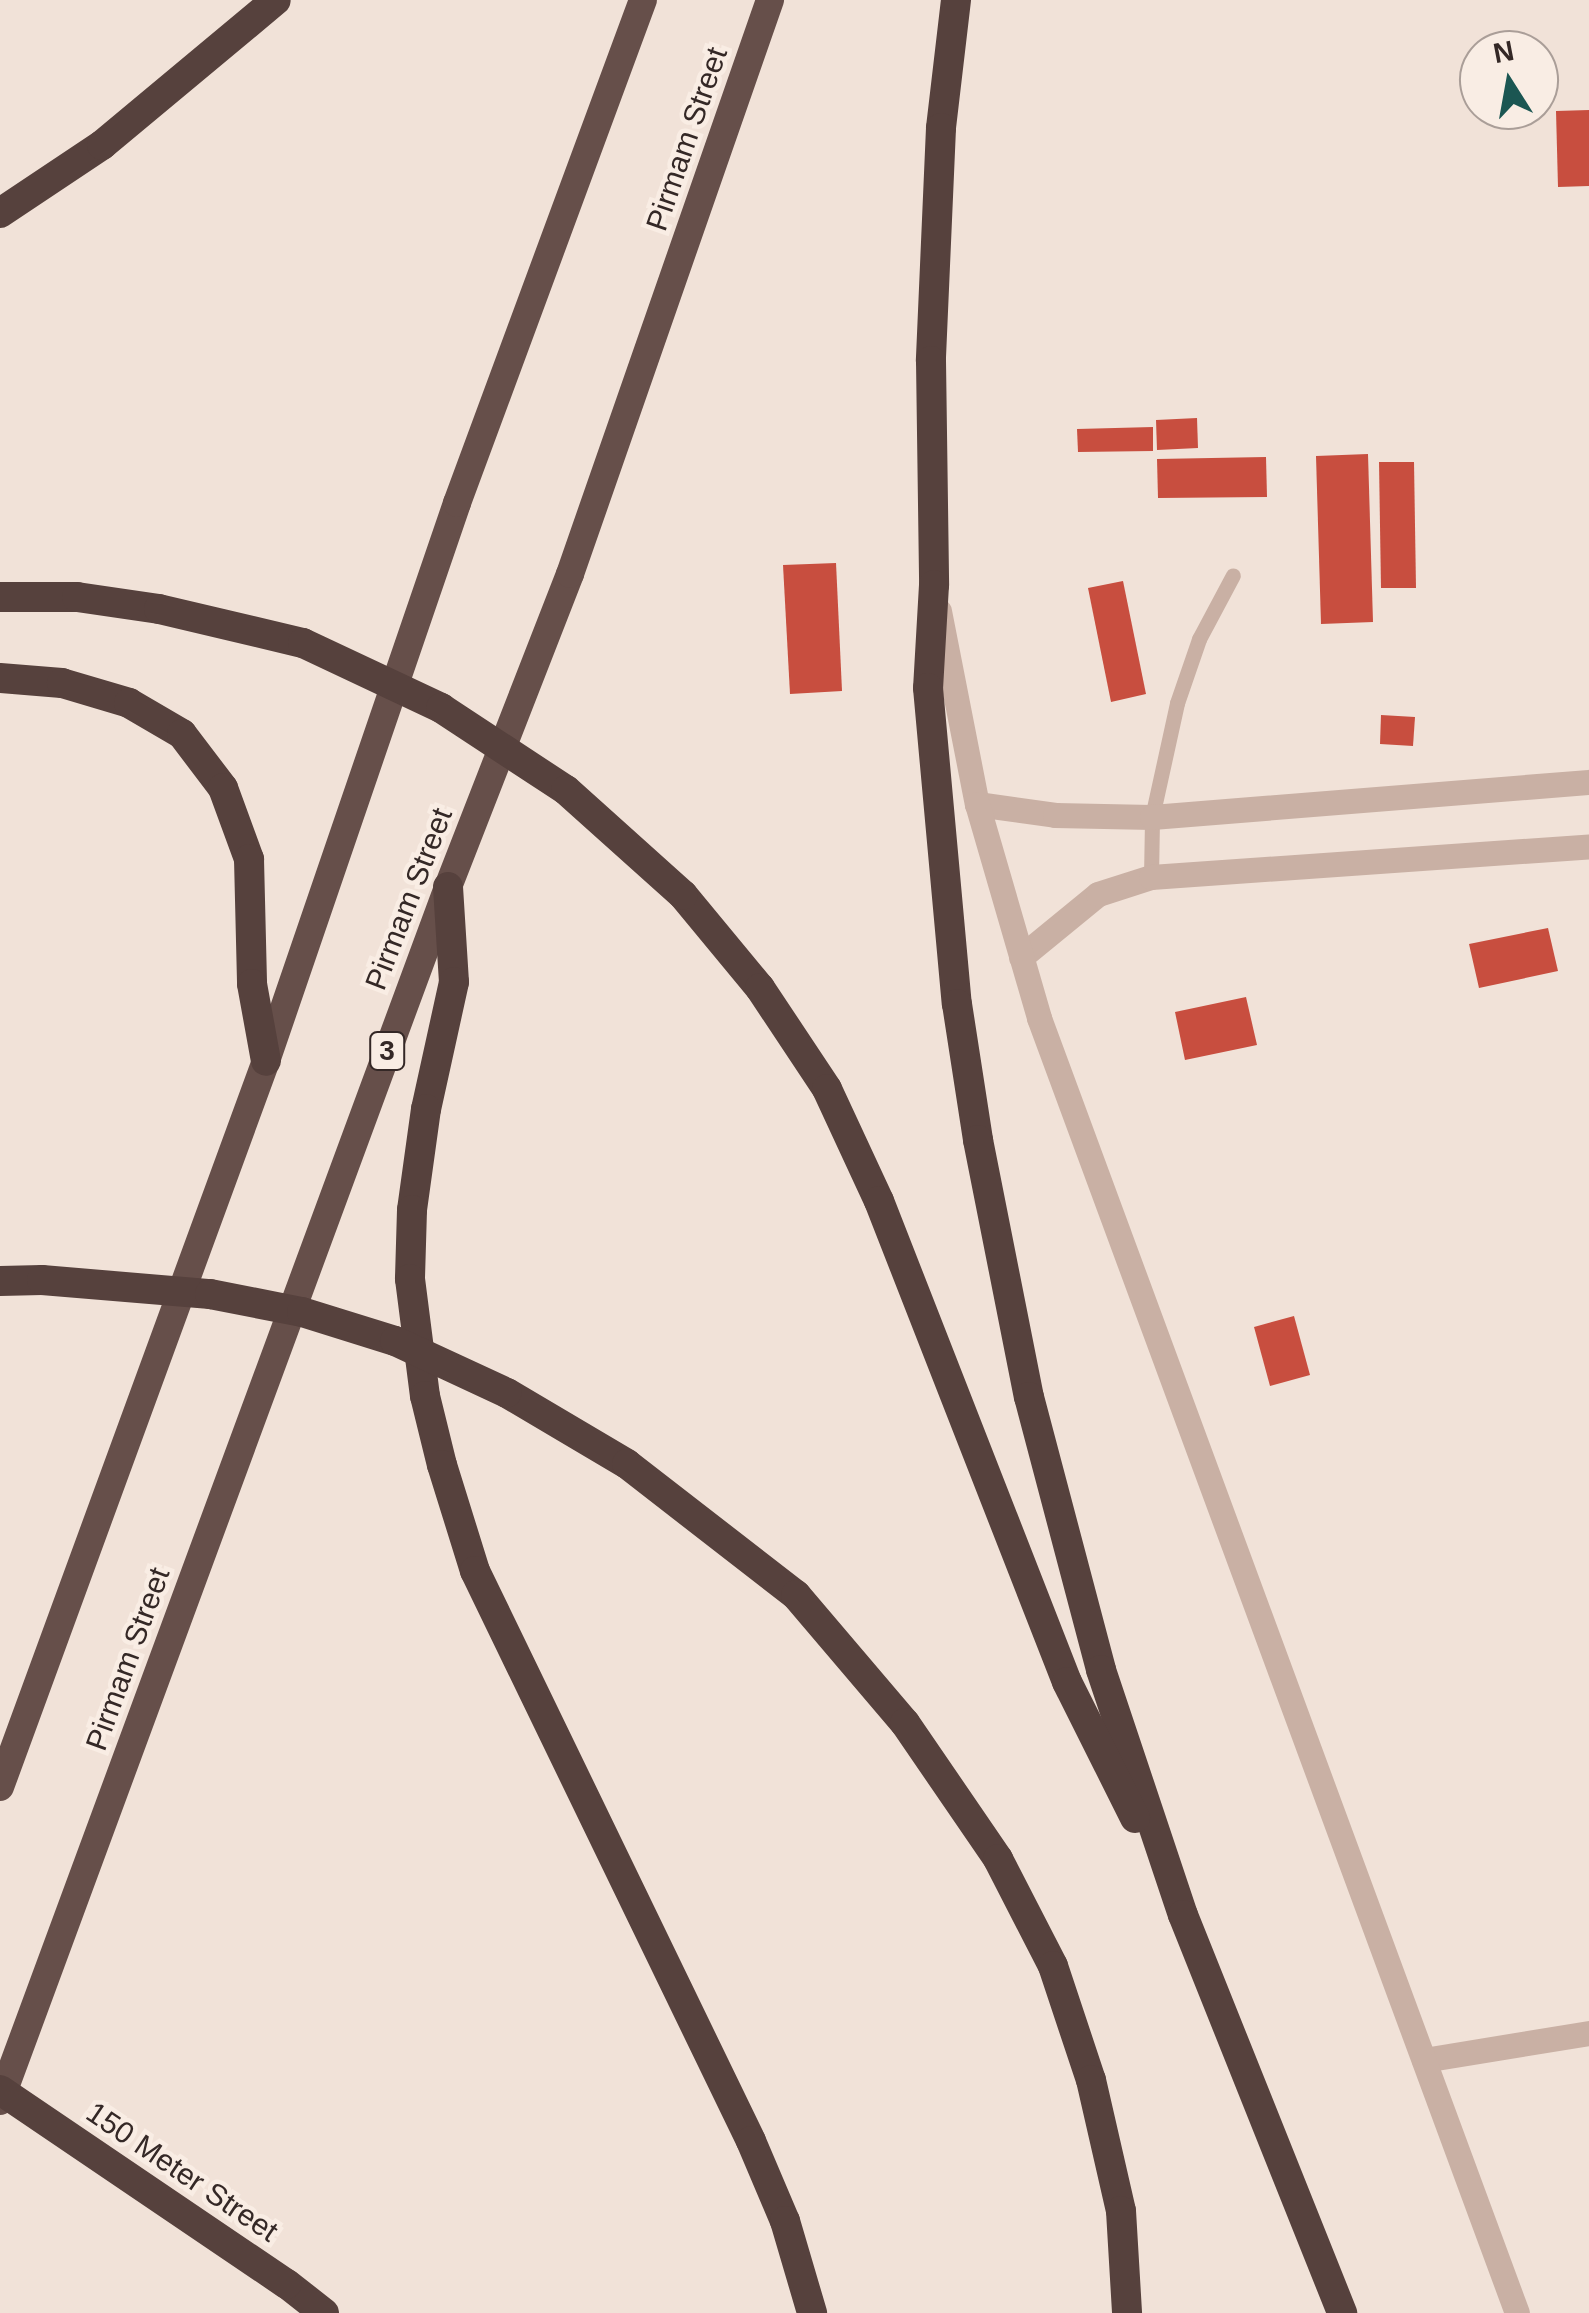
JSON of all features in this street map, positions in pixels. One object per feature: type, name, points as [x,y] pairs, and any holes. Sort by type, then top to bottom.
[{"type":"highway","points":[[0,213],[102,145],[276,0]]},
{"type":"highway","points":[[0,1787],[266,1061],[457,504],[643,0]]},
{"type":"highway","name":"Pirmam Street","points":[[0,2101],[448,887],[570,574],[770,0]]},
{"type":"highway","points":[[956,0],[941,128],[932,362],[934,585],[928,688],[957,1004],[1002,1274],[1067,1548],[1102,1670],[1182,1915],[1342,2313]]},
{"type":"highway","points":[[0,597],[76,597],[158,609],[303,644],[441,708],[566,790],[684,895],[760,988],[827,1089],[879,1202],[1067,1682],[1182,1915]]},
{"type":"highway","points":[[0,678],[62,682],[129,703],[182,734],[223,788],[248,858],[252,984],[266,1061]]},
{"type":"highway","points":[[448,887],[454,982],[426,1109],[412,1210],[410,1279],[426,1396],[442,1464],[475,1571],[751,2140],[785,2221],[812,2313]]},
{"type":"highway","points":[[0,1281],[42,1280],[194,1292],[302,1312],[395,1341],[506,1393],[627,1464],[796,1595],[915,1738],[998,1859],[1052,1966],[1091,2080],[1121,2211],[1130,2306]]},
{"type":"highway","name":"150 Meter Street","points":[[0,2090],[324,2313]]},
{"type":"street","points":[[934,585],[977,804],[1046,1037],[1517,2313]]},
{"type":"street","points":[[977,804],[1055,815],[1152,817],[1589,782]]},
{"type":"street","points":[[1021,957],[1098,894],[1151,878],[1589,846]]},
{"type":"street","points":[[1424,2060],[1589,2034]]},
{"type":"lane","points":[[1151,878],[1152,817],[1176,703],[1199,639],[1234,574]]},
{"type":"building","points":[[1589,110],[1589,186],[1558,187],[1559,111]]},
{"type":"building","points":[[1197,418],[1198,448],[1157,450],[1156,420]]},
{"type":"building","points":[[1153,427],[1153,451],[1078,452],[1077,429]]},
{"type":"building","points":[[1368,454],[1373,622],[1321,624],[1316,456]]},
{"type":"building","points":[[1266,457],[1267,497],[1158,498],[1157,459]]},
{"type":"building","points":[[1379,462],[1414,462],[1416,588],[1381,588]]},
{"type":"building","points":[[836,563],[842,691],[790,694],[783,565]]},
{"type":"building","points":[[1123,581],[1146,694],[1111,702],[1088,588]]},
{"type":"building","points":[[1381,715],[1415,717],[1413,746],[1380,744]]},
{"type":"building","points":[[1548,928],[1558,971],[1479,988],[1469,944]]},
{"type":"building","points":[[1246,997],[1257,1045],[1185,1060],[1175,1012]]},
{"type":"building","points":[[1294,1316],[1310,1375],[1270,1386],[1254,1327]]}]
